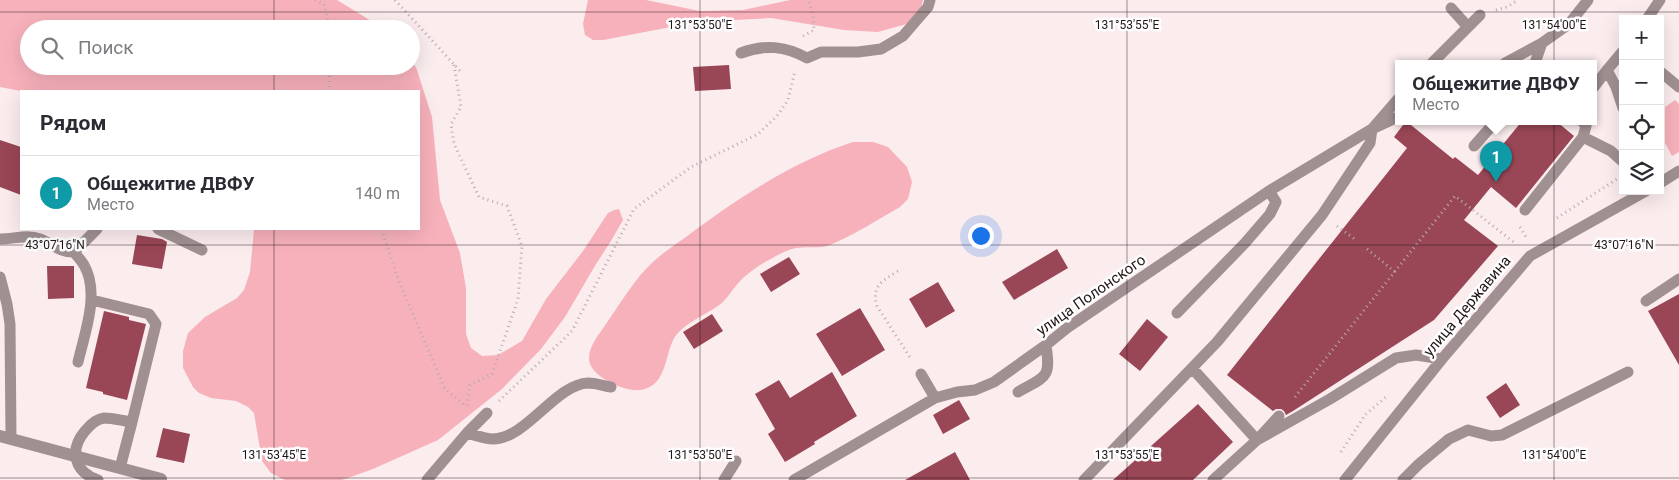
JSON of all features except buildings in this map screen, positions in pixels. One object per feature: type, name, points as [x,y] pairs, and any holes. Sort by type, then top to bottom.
[{"type":"street","points":[[6,437],[161,479]]},
{"type":"lane","points":[[741,53],[768,47],[786,48],[807,58],[821,52],[858,52],[881,49],[903,36],[928,7],[930,0]]},
{"type":"lane","points":[[1511,60],[1542,43],[1569,24],[1588,0]]},
{"type":"lane","points":[[1650,15],[1660,0]]},
{"type":"lane","points":[[1450,8],[1468,27]]},
{"type":"lane","points":[[1435,60],[1480,15]]},
{"type":"lane","points":[[1536,60],[1542,43]]},
{"type":"lane","points":[[1597,83],[1619,56]]},
{"type":"lane","points":[[1607,70],[1616,87],[1622,105]]},
{"type":"lane","points":[[1664,75],[1679,87]]},
{"type":"lane","points":[[1084,480],[1217,342],[1322,215],[1370,143],[1372,129],[1395,102]]},
{"type":"lane","name":"улица Полонского","points":[[794,480],[935,398],[957,392],[975,390],[994,382],[1073,323],[1269,191],[1372,129],[1395,118]]},
{"type":"lane","points":[[1474,146],[1492,125]]},
{"type":"lane","points":[[1525,210],[1583,137],[1585,125]]},
{"type":"lane","points":[[1583,137],[1611,151],[1619,158]]},
{"type":"lane","points":[[1664,180],[1679,171]]},
{"type":"lane","points":[[1177,313],[1245,244],[1270,214],[1276,202],[1269,191]]},
{"type":"lane","name":"улица Державина","points":[[1345,480],[1442,359],[1530,256],[1639,195]]},
{"type":"lane","points":[[0,240],[24,236],[40,238],[67,253],[74,252],[96,230]]},
{"type":"lane","points":[[160,230],[202,250]]},
{"type":"lane","points":[[74,252],[84,265],[89,279],[92,300],[78,362]]},
{"type":"lane","points":[[0,277],[10,324],[6,437]]},
{"type":"lane","points":[[1646,301],[1679,279]]},
{"type":"lane","points":[[92,300],[149,314],[156,324],[120,468]]},
{"type":"lane","points":[[1018,392],[1044,377],[1048,369],[1046,345]]},
{"type":"lane","points":[[1257,440],[1330,399],[1396,358],[1416,356],[1442,359]]},
{"type":"lane","points":[[1192,368],[1257,440]]},
{"type":"lane","points":[[1403,480],[1449,439],[1468,430],[1491,436],[1502,435],[1628,372]]},
{"type":"lane","points":[[921,374],[935,398]]},
{"type":"lane","points":[[467,433],[493,439],[506,436],[521,428],[561,395],[576,387],[587,383],[611,387]]},
{"type":"lane","points":[[427,480],[467,433],[487,413]]},
{"type":"lane","points":[[1213,480],[1257,440],[1279,416]]},
{"type":"lane","points":[[98,480],[91,478],[80,469],[75,456],[78,438],[91,424],[103,418],[132,422]]},
{"type":"lane","points":[[724,480],[736,461]]},
{"type":"path","points":[[315,0],[324,4],[328,20]]},
{"type":"path","points":[[395,0],[413,20]]},
{"type":"path","points":[[776,48],[814,30],[813,14],[808,0]]},
{"type":"path","points":[[1480,15],[1507,7],[1518,0]]},
{"type":"path","points":[[420,28],[461,72]]},
{"type":"path","points":[[382,230],[400,284],[445,390],[466,406],[487,413],[572,331],[634,209],[691,167],[758,134],[777,116],[788,100],[796,70],[807,58]]},
{"type":"path","points":[[454,65],[461,107],[451,124],[454,144],[479,197],[507,206],[522,246],[518,299],[492,374],[470,385],[466,406]]},
{"type":"path","points":[[330,75],[329,87],[331,90]]},
{"type":"path","points":[[1550,222],[1619,178]]},
{"type":"path","points":[[1279,416],[1455,196],[1517,245],[1534,232]]},
{"type":"path","points":[[1322,215],[1356,240]]},
{"type":"path","points":[[1367,249],[1395,272]]},
{"type":"path","points":[[898,271],[882,281],[877,287],[875,300],[921,374]]},
{"type":"shaded area","points":[[0,0],[337,0],[370,20],[20,20],[20,75],[419,75],[432,117],[440,200],[460,253],[466,288],[466,334],[471,348],[482,356],[498,355],[522,341],[546,299],[583,251],[608,213],[619,209],[623,220],[565,317],[541,349],[502,389],[438,440],[373,469],[342,480],[285,480],[271,473],[262,461],[254,413],[248,407],[236,401],[211,398],[199,393],[193,387],[183,368],[183,351],[188,333],[205,317],[237,298],[244,290],[250,272],[254,230],[420,230],[420,90],[20,91],[0,87]]},
{"type":"shaded area","points":[[588,0],[646,0],[700,11],[743,10],[790,0],[923,0],[920,14],[910,23],[878,32],[844,30],[771,18],[697,22],[603,40],[593,40],[585,35],[583,24]]},
{"type":"shaded area","points":[[1675,100],[1679,104],[1679,152],[1672,156],[1665,143],[1665,107]]},
{"type":"shaded area","points":[[853,142],[873,142],[888,147],[907,167],[912,182],[908,199],[900,207],[830,245],[793,249],[754,269],[741,280],[722,303],[675,336],[663,371],[653,385],[640,390],[625,388],[606,380],[597,373],[591,366],[589,359],[597,337],[629,290],[654,261],[728,207],[768,181],[810,159]]},
{"type":"place","name":"Общежитие ДВФУ","points":[[1496,182]]}]
